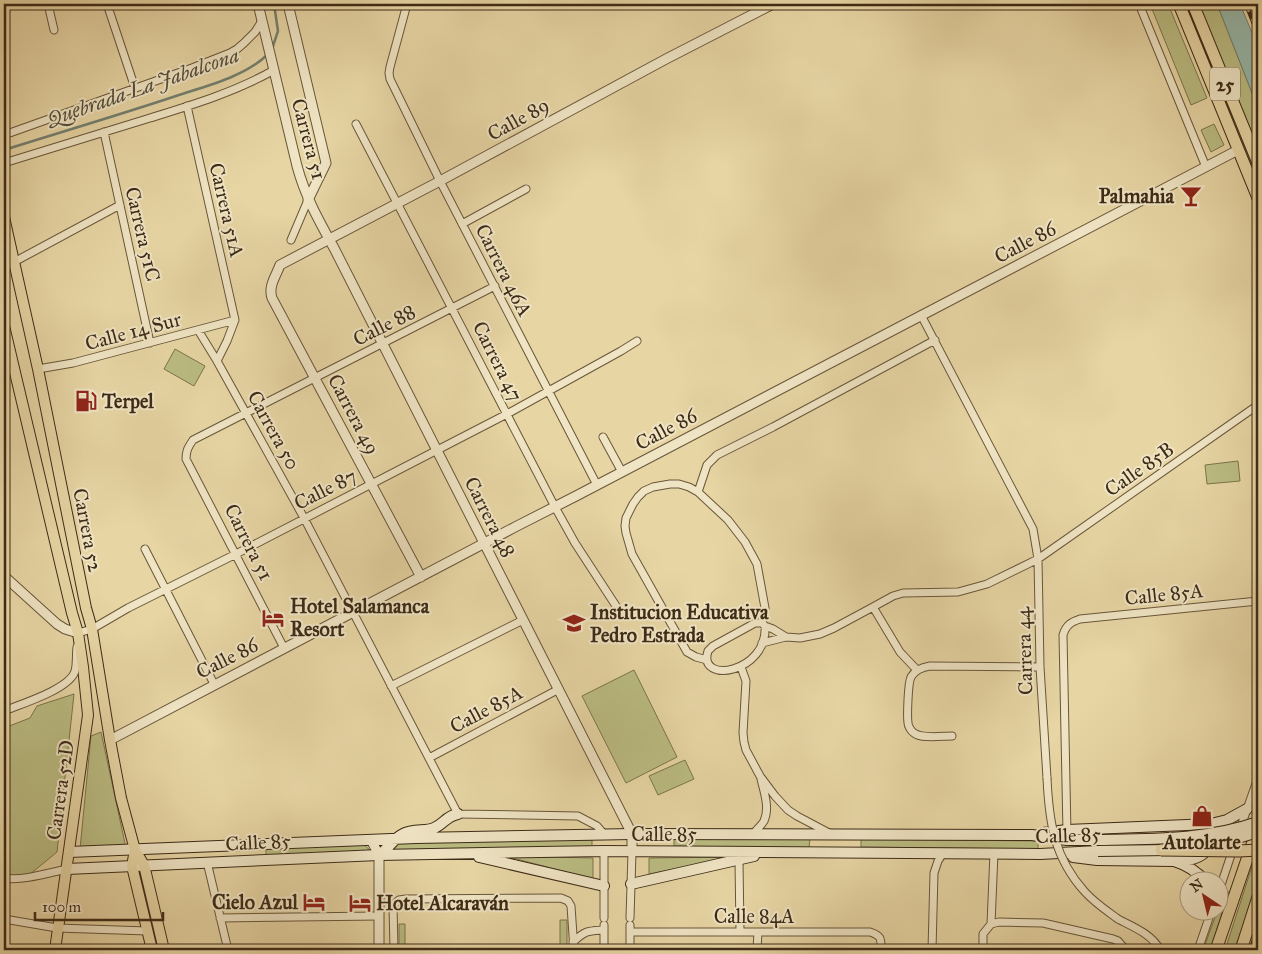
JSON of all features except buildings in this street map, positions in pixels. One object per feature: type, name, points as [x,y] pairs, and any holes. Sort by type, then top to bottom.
[{"type":"highway","name":"25","points":[[1179,4],[1258,198]]},
{"type":"highway","name":"25","points":[[1193,4],[1258,163]]},
{"type":"highway","points":[[1216,950],[1258,827]]},
{"type":"highway","points":[[1162,850],[1258,850]]},
{"type":"highway","points":[[1240,950],[1258,897]]},
{"type":"highway","points":[[1255,950],[1258,942]]},
{"type":"main road","name":"Carrera 52","points":[[4,217],[38,369],[86,608],[92,629],[121,798],[135,850],[144,865],[164,950]]},
{"type":"main road","name":"Carrera 52","points":[[4,326],[78,633]]},
{"type":"main road","name":"Carrera 52D","points":[[55,950],[88,715],[78,633]]},
{"type":"main road","points":[[1067,835],[1218,823],[1247,809]]},
{"type":"main road","points":[[379,855],[389,848],[396,839],[409,831],[434,828],[448,816],[458,814]]},
{"type":"main road","name":"Calle 85","points":[[67,869],[464,853],[604,851],[1040,854],[1223,832],[1258,822]]},
{"type":"main road","points":[[1040,854],[1097,860],[1174,860],[1197,858],[1209,849],[1211,841],[1210,831],[1199,824]]},
{"type":"main road","name":"Calle 85","points":[[69,852],[396,839],[604,834],[1067,835],[1097,846],[1162,850],[1205,845],[1258,832]]},
{"type":"main road","points":[[604,851],[632,834]]},
{"type":"main road","points":[[848,834],[848,852]]},
{"type":"main road","name":"Carrera 52","points":[[135,850],[132,866],[152,950]]},
{"type":"main road","points":[[631,884],[773,852]]},
{"type":"main road","points":[[464,853],[604,886]]},
{"type":"main road","points":[[1174,860],[1192,868],[1196,872]]},
{"type":"street","points":[[48,4],[54,30]]},
{"type":"street","points":[[107,4],[135,88]]},
{"type":"street","name":"Carrera 51","points":[[258,4],[297,166],[308,200]]},
{"type":"street","name":"Carrera 51","points":[[288,4],[326,163],[308,200]]},
{"type":"street","name":"Carrera 46A","points":[[407,4],[390,67],[390,78],[440,181],[597,485]]},
{"type":"street","name":"Calle 89","points":[[280,265],[328,243],[398,203],[666,59],[773,4]]},
{"type":"street","points":[[1139,4],[1206,167]]},
{"type":"street","points":[[4,135],[230,53],[244,43],[263,24]]},
{"type":"street","points":[[4,163],[187,106],[244,86],[273,68]]},
{"type":"street","name":"Carrera 51A","points":[[187,106],[235,320]]},
{"type":"street","name":"Carrera 47","points":[[356,124],[555,507],[575,543],[618,609]]},
{"type":"street","name":"Carrera 51C","points":[[104,132],[150,343]]},
{"type":"street","name":"Calle 86","points":[[110,740],[1238,150]]},
{"type":"street","points":[[462,224],[526,189]]},
{"type":"street","points":[[291,240],[308,200]]},
{"type":"street","name":"Carrera 48","points":[[308,200],[328,243],[382,343],[632,834],[632,852]]},
{"type":"street","points":[[14,262],[120,204]]},
{"type":"street","name":"Carrera 49","points":[[280,265],[270,293],[421,577]]},
{"type":"street","name":"Calle 88","points":[[186,452],[194,440],[495,286]]},
{"type":"street","name":"Carrera 44","points":[[921,315],[1033,529],[1038,559],[1040,667],[1048,804],[1057,846],[1074,879],[1086,894],[1118,919],[1153,940],[1160,950]]},
{"type":"street","points":[[217,361],[235,320]]},
{"type":"street","name":"Calle 14 Sur","points":[[38,369],[73,363],[235,320]]},
{"type":"street","name":"Carrera 50","points":[[198,330],[304,518],[458,814]]},
{"type":"street","name":"Calle 87","points":[[78,633],[92,629],[166,588],[236,554],[507,414],[621,351],[637,340]]},
{"type":"street","points":[[698,492],[707,465],[718,455],[935,340]]},
{"type":"street","name":"Calle 85B","points":[[872,607],[903,593],[958,592],[987,584],[1038,559],[1258,405]]},
{"type":"street","points":[[603,437],[622,472]]},
{"type":"street","name":"Carrera 51","points":[[186,452],[186,459],[284,648]]},
{"type":"street","points":[[706,660],[696,658],[687,652],[632,554],[628,543],[625,526],[626,518],[633,504],[644,491],[661,484],[679,484],[698,492],[728,520],[745,542],[757,564],[765,608],[764,625],[766,631],[755,658],[742,667],[725,671],[717,670],[709,665],[706,660],[708,650],[755,623],[764,625],[773,629],[786,637]]},
{"type":"street","points":[[146,549],[214,684]]},
{"type":"street","points":[[4,576],[57,624],[78,633],[75,671],[70,680],[57,689],[4,711]]},
{"type":"street","name":"Calle 85A","points":[[1073,622],[1080,619],[1258,601]]},
{"type":"street","points":[[762,643],[786,637],[800,638],[820,634],[872,607],[900,652],[917,670]]},
{"type":"street","points":[[391,686],[523,620]]},
{"type":"street","name":"Carrera 44","points":[[1067,835],[1063,635],[1068,624],[1073,622]]},
{"type":"street","points":[[952,736],[920,736],[913,732],[908,725],[909,682],[917,670],[930,666],[1040,667]]},
{"type":"street","points":[[742,667],[746,681],[743,733],[746,750],[760,776],[788,810],[831,834]]},
{"type":"street","name":"Calle 85A","points":[[429,758],[558,689]]},
{"type":"street","points":[[753,834],[763,822],[766,810],[766,801],[760,776]]},
{"type":"street","points":[[1225,872],[1258,778]]},
{"type":"street","name":"Calle 85","points":[[458,814],[578,816],[597,826],[604,834]]},
{"type":"street","points":[[371,840],[379,855],[379,950]]},
{"type":"street","points":[[604,851],[604,945]]},
{"type":"street","points":[[630,944],[632,852]]},
{"type":"street","points":[[932,950],[934,873],[935,866],[943,853]]},
{"type":"street","points":[[983,950],[983,934],[991,924],[994,854]]},
{"type":"street","points":[[739,860],[740,932]]},
{"type":"street","points":[[207,862],[228,950]]},
{"type":"street","points":[[4,878],[22,878],[67,869]]},
{"type":"street","points":[[394,950],[394,905],[399,900],[561,898],[572,906],[574,950]]},
{"type":"street","points":[[220,918],[379,916]]},
{"type":"street","points":[[4,920],[58,928],[148,931]]},
{"type":"street","points":[[991,924],[999,922],[1043,923],[1113,939],[1126,950]]},
{"type":"street","points":[[1198,950],[1208,922]]},
{"type":"street","points":[[573,942],[582,933],[604,924]]},
{"type":"street","name":"Calle 84A","points":[[630,925],[740,932],[870,932],[878,935],[881,940],[881,950]]},
{"type":"street","points":[[757,950],[758,932]]},
{"type":"green space","points":[[1150,4],[1168,4],[1207,98],[1191,105]]},
{"type":"green space","points":[[1184,4],[1188,4],[1258,175],[1258,187]]},
{"type":"green space","points":[[1197,4],[1217,4],[1258,108],[1258,151]]},
{"type":"green space","points":[[1214,124],[1224,145],[1211,152],[1201,130]]},
{"type":"green space","points":[[175,349],[205,366],[194,386],[164,369]]},
{"type":"green space","points":[[1238,461],[1240,481],[1207,484],[1205,465]]},
{"type":"green space","points":[[634,670],[677,757],[626,783],[582,696]]},
{"type":"green space","points":[[74,694],[57,852],[29,875],[6,876],[4,875],[4,728],[30,718],[37,706]]},
{"type":"green space","points":[[101,732],[126,848],[80,849],[91,736]]},
{"type":"green space","points":[[685,760],[694,779],[658,795],[649,776]]},
{"type":"green space","points":[[674,838],[810,839],[809,848],[674,846]]},
{"type":"green space","points":[[861,839],[1038,841],[1038,849],[861,847]]},
{"type":"green space","points":[[592,840],[592,848],[392,850],[399,842]]},
{"type":"green space","points":[[363,844],[371,851],[266,855],[266,847]]},
{"type":"green space","points":[[1258,848],[1258,877],[1242,929],[1234,950],[1225,950]]},
{"type":"green space","points":[[505,856],[593,858],[593,879]]},
{"type":"green space","points":[[735,857],[649,874],[649,858]]},
{"type":"green space","points":[[1258,914],[1258,927],[1251,950],[1246,950]]},
{"type":"green space","points":[[560,920],[567,920],[567,950],[560,950]]},
{"type":"green space","points":[[1213,922],[1219,922],[1210,950],[1203,950]]},
{"type":"green space","points":[[399,924],[405,924],[405,950],[399,950]]},
{"type":"shaded area","points":[[1217,4],[1240,4],[1258,47],[1258,108]]},
{"type":"waterway","name":"Quebrada La Jabalcona","points":[[272,49],[278,31],[274,4]]},
{"type":"waterway","name":"Quebrada La Jabalcona","points":[[4,150],[212,84],[236,75],[258,63],[267,55]]},
{"type":"railway","points":[[1246,4],[1258,34]]},
{"type":"place","name":"Palmahia","points":[[1191,196]]},
{"type":"place","name":"Terpel","points":[[86,401]]},
{"type":"place","name":"Hotel Salamanca Resort","points":[[273,618]]},
{"type":"place","name":"Institucion Educativa Pedro Estrada","points":[[574,623]]},
{"type":"place","name":"Autolarte","points":[[1202,816]]},
{"type":"place","name":"Cielo Azul","points":[[314,902]]},
{"type":"place","name":"Hotel Alcaraván","points":[[360,903]]}]
